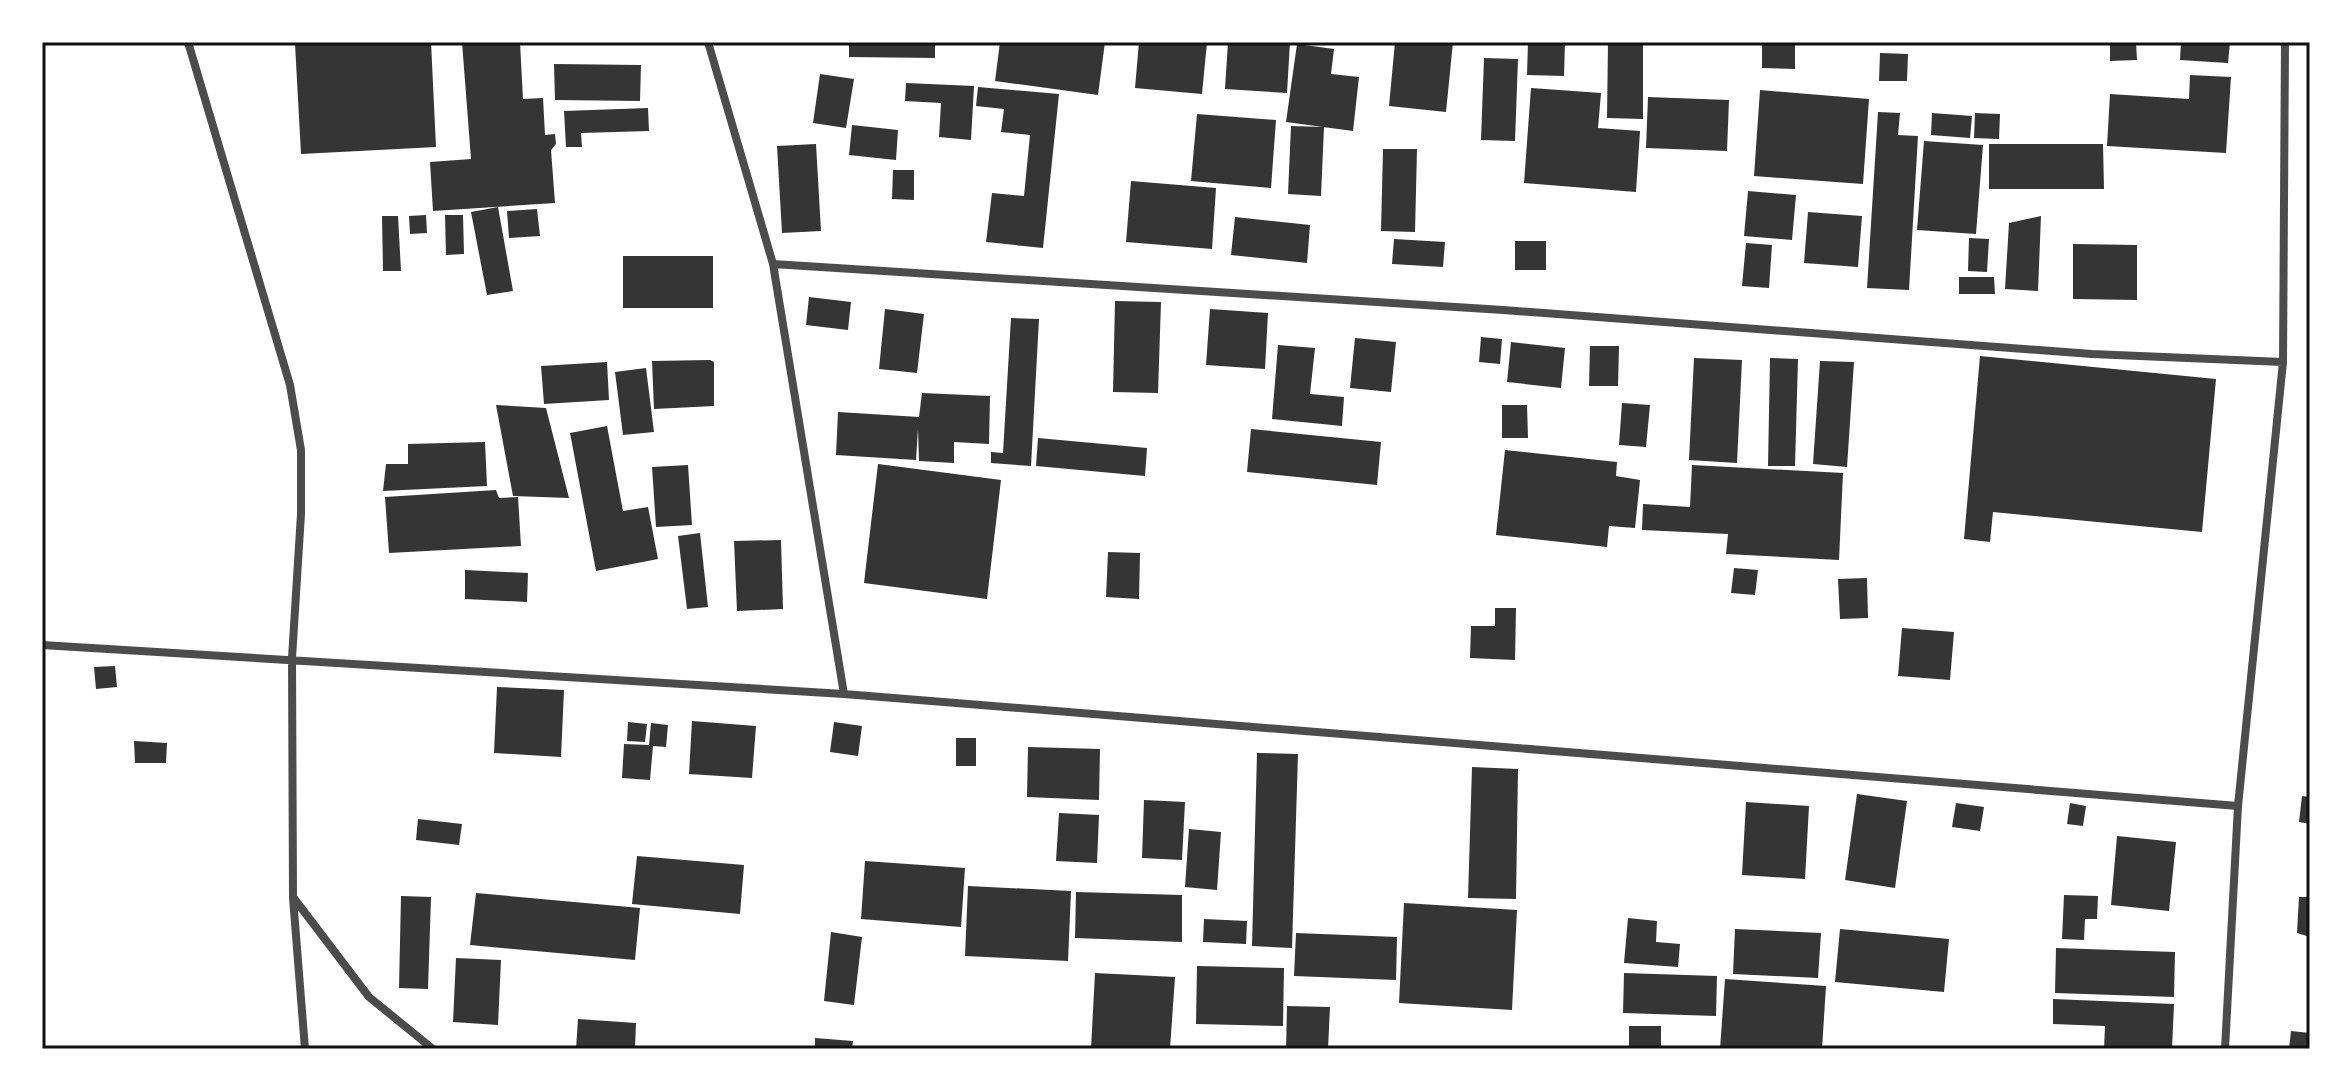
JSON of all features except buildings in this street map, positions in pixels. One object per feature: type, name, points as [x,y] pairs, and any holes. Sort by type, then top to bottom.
[{"type":"street","points":[[188,42],[292,398],[301,450],[301,514],[292,658],[293,897],[302,1048]]},
{"type":"street","points":[[708,42],[773,264],[844,694]]},
{"type":"street","points":[[2225,1049],[2238,806],[2283,362],[2285,42]]},
{"type":"street","points":[[773,264],[1503,310],[2092,354],[2283,362]]},
{"type":"street","points":[[42,645],[844,694],[2238,806]]},
{"type":"street","points":[[293,897],[369,997],[433,1049]]}]
